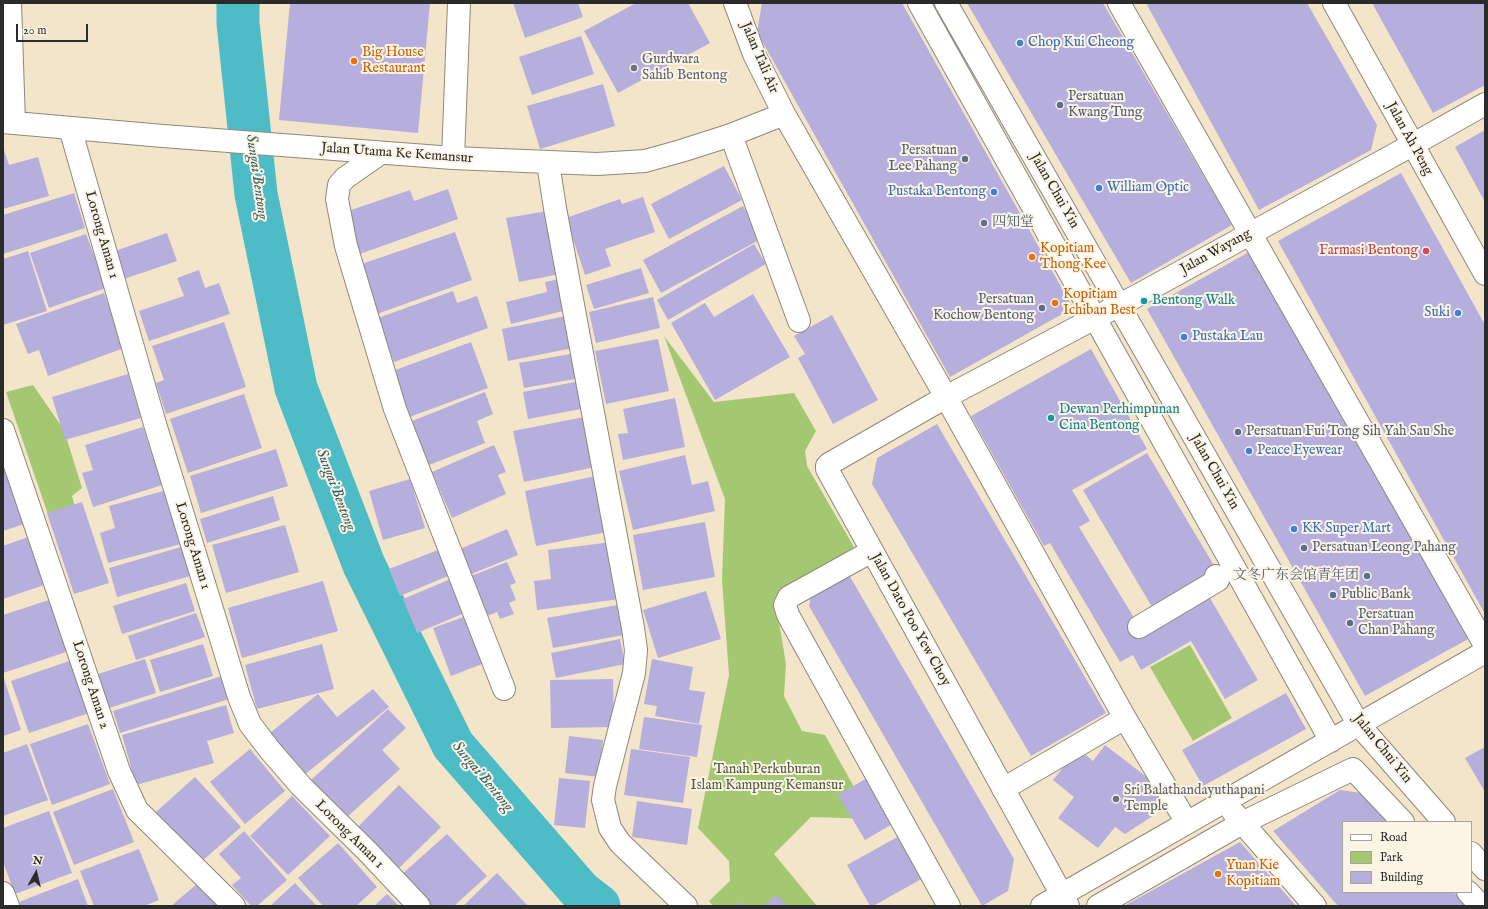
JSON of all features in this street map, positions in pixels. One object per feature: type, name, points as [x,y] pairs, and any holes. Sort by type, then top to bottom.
[{"type":"street","points":[[9,122],[10,3]]},
{"type":"street","points":[[453,158],[458,3]]},
{"type":"street","name":"Jalan Tali Air","points":[[735,3],[754,54],[784,114],[946,397],[1125,718],[1187,823]]},
{"type":"street","name":"Jalan Chui Yin","points":[[919,3],[1331,740]]},
{"type":"street","name":"Jalan Chui Yin","points":[[946,3],[1359,725],[1443,821]]},
{"type":"street","points":[[1119,3],[1485,645]]},
{"type":"street","name":"Jalan Ah Peng","points":[[1334,3],[1485,274]]},
{"type":"street","name":"Jalan Wayang","points":[[946,397],[1251,234],[1485,104]]},
{"type":"street","name":"Jalan Utama Ke Kemansur","points":[[9,122],[381,153],[548,163],[597,164],[645,161],[731,135],[784,114]]},
{"type":"street","name":"Lorong Aman 1","points":[[70,128],[159,439],[239,697],[250,724],[269,749],[301,786],[419,906]]},
{"type":"street","points":[[731,135],[799,321]]},
{"type":"street","points":[[381,153],[348,176],[339,185],[337,199],[346,246],[395,409],[504,689]]},
{"type":"street","points":[[548,163],[636,650],[634,673],[604,786],[603,800],[610,828],[620,843],[686,906]]},
{"type":"street","name":"Jalan Dato Poo Yew Choy","points":[[946,397],[829,464],[827,469],[1064,900]]},
{"type":"street","name":"Lorong Aman 2","points":[[3,430],[119,770],[137,810],[234,906]]},
{"type":"street","points":[[872,551],[789,597],[785,605],[792,622],[949,906]]},
{"type":"street","points":[[1139,627],[1218,580],[1216,576]]},
{"type":"street","points":[[1042,906],[1064,900],[1187,823],[1485,652]]},
{"type":"street","points":[[1003,789],[1125,718]]},
{"type":"street","points":[[1098,906],[1242,823],[1353,769],[1402,821]]},
{"type":"street","points":[[1224,802],[1315,906]]},
{"type":"street","points":[[1472,854],[1485,869]]},
{"type":"street","points":[[3,893],[8,906]]},
{"type":"street","points":[[1469,893],[1481,906]]},
{"type":"green space","name":"Tanah Perkuburan Islam Kampung Kemansur","points":[[664,336],[714,402],[794,393],[816,431],[805,451],[807,466],[854,547],[775,598],[786,664],[784,696],[802,731],[825,735],[872,819],[811,817],[774,854],[817,906],[713,906],[709,901],[730,881],[729,861],[698,828],[729,675],[722,580],[725,499]]},
{"type":"green space","points":[[33,385],[64,430],[82,488],[72,496],[95,576],[72,584],[6,392]]},
{"type":"green space","points":[[1190,645],[1232,718],[1193,741],[1150,667]]},
{"type":"building","name":"Big House Restaurant","points":[[290,3],[430,3],[418,133],[279,120]]},
{"type":"building","points":[[513,3],[578,3],[583,17],[525,38]]},
{"type":"building","name":"Gurdwara Sahib Bentong","points":[[636,3],[688,3],[710,43],[618,93],[584,31]]},
{"type":"building","points":[[762,3],[902,3],[1073,308],[950,377],[757,32]]},
{"type":"building","points":[[967,3],[1103,3],[1232,225],[1131,283]]},
{"type":"building","points":[[1146,3],[1307,3],[1377,125],[1371,150],[1259,210]]},
{"type":"building","points":[[1372,3],[1485,3],[1485,85],[1433,113]]},
{"type":"building","points":[[581,36],[594,74],[532,95],[519,57]]},
{"type":"building","points":[[603,84],[615,126],[540,149],[527,106]]},
{"type":"building","points":[[1485,130],[1485,202],[1455,147]]},
{"type":"building","points":[[3,147],[9,165],[38,157],[49,196],[3,209]]},
{"type":"building","points":[[724,166],[742,200],[669,239],[651,204]]},
{"type":"building","points":[[1401,173],[1485,325],[1485,614],[1278,241]]},
{"type":"building","points":[[448,189],[458,219],[357,255],[342,213],[410,190],[414,201]]},
{"type":"building","points":[[74,193],[85,228],[3,254],[3,215]]},
{"type":"building","points":[[643,197],[655,232],[605,249],[611,266],[585,275],[566,218],[620,199],[622,204]]},
{"type":"building","points":[[743,206],[761,239],[661,293],[643,260]]},
{"type":"building","points":[[548,211],[560,274],[519,282],[506,218]]},
{"type":"building","points":[[455,232],[472,280],[374,315],[356,266]]},
{"type":"building","points":[[167,233],[177,261],[124,279],[115,251]]},
{"type":"building","points":[[86,234],[106,288],[49,308],[30,253]]},
{"type":"building","points":[[754,244],[766,264],[668,320],[657,300]]},
{"type":"building","points":[[28,251],[47,311],[3,325],[3,259]]},
{"type":"building","points":[[1251,251],[1470,638],[1365,696],[1147,309]]},
{"type":"building","points":[[641,268],[649,293],[594,309],[586,285]]},
{"type":"building","points":[[199,270],[205,288],[219,283],[230,314],[149,341],[139,311],[184,296],[177,278]]},
{"type":"building","points":[[564,278],[571,309],[511,324],[506,302],[547,292],[545,282]]},
{"type":"building","points":[[453,291],[457,303],[477,296],[488,328],[394,362],[378,318]]},
{"type":"building","points":[[104,293],[124,348],[48,376],[39,350],[28,354],[16,324]]},
{"type":"building","points":[[753,294],[790,357],[715,400],[671,323],[705,303],[714,317]]},
{"type":"building","points":[[653,297],[660,328],[596,343],[589,312]]},
{"type":"building","points":[[832,315],[878,400],[833,424],[798,358],[805,354],[794,336]]},
{"type":"building","points":[[566,316],[573,348],[508,361],[502,329]]},
{"type":"building","points":[[224,322],[246,387],[166,414],[156,383],[164,380],[152,346]]},
{"type":"building","points":[[658,339],[669,391],[606,404],[595,351]]},
{"type":"building","points":[[471,342],[488,388],[407,418],[390,372]]},
{"type":"building","points":[[1091,349],[1147,449],[1072,490],[1090,521],[1079,527],[1142,631],[1207,593],[1258,680],[1225,699],[1191,641],[1141,670],[1133,655],[1120,662],[1050,543],[1044,546],[971,416]]},
{"type":"building","points":[[576,353],[581,378],[524,388],[519,363]]},
{"type":"building","points":[[128,374],[141,418],[65,440],[52,397]]},
{"type":"building","points":[[580,381],[586,408],[528,419],[523,392]]},
{"type":"building","points":[[485,392],[493,414],[477,421],[485,443],[424,467],[407,423]]},
{"type":"building","points":[[244,394],[262,448],[188,473],[170,419]]},
{"type":"building","points":[[675,398],[685,447],[623,460],[618,434],[628,433],[623,409]]},
{"type":"building","points":[[584,417],[595,467],[524,482],[513,431]]},
{"type":"building","points":[[937,424],[1106,713],[1031,756],[872,484],[877,458]]},
{"type":"building","points":[[143,427],[162,485],[93,507],[82,473],[93,470],[85,445]]},
{"type":"building","points":[[494,445],[506,472],[498,475],[506,494],[452,518],[432,472]]},
{"type":"building","points":[[276,449],[288,486],[201,513],[190,476]]},
{"type":"building","points":[[1147,453],[1219,574],[1155,612],[1083,490]]},
{"type":"building","points":[[685,455],[692,485],[708,481],[715,511],[633,530],[619,471]]},
{"type":"building","points":[[3,468],[5,468],[24,524],[3,531]]},
{"type":"building","points":[[596,476],[607,532],[536,546],[525,491]]},
{"type":"building","points":[[410,479],[425,528],[383,540],[369,491]]},
{"type":"building","points":[[167,490],[181,544],[108,563],[100,533],[115,528],[109,506]]},
{"type":"building","points":[[273,496],[280,520],[207,543],[200,519]]},
{"type":"building","points":[[82,502],[109,583],[74,594],[47,513]]},
{"type":"building","points":[[705,522],[715,577],[643,590],[633,535]]},
{"type":"building","points":[[285,525],[299,572],[226,593],[212,545]]},
{"type":"building","points":[[507,529],[518,555],[464,577],[453,552]]},
{"type":"building","points":[[28,537],[44,585],[3,599],[3,546]]},
{"type":"building","points":[[612,542],[620,599],[537,610],[534,581],[551,579],[548,550]]},
{"type":"building","points":[[181,547],[190,576],[117,597],[109,568]]},
{"type":"building","points":[[438,550],[448,576],[400,596],[389,569]]},
{"type":"building","points":[[507,562],[516,583],[510,585],[516,600],[509,603],[514,614],[500,619],[497,612],[482,618],[466,578]]},
{"type":"building","points":[[849,575],[1014,859],[1008,891],[982,906],[809,606],[811,597]]},
{"type":"building","points":[[453,578],[467,612],[417,633],[403,599]]},
{"type":"building","points":[[323,581],[338,631],[242,658],[228,608]]},
{"type":"building","points":[[186,583],[195,611],[122,634],[113,606]]},
{"type":"building","points":[[706,591],[721,639],[658,658],[643,610]]},
{"type":"building","points":[[52,599],[69,651],[3,673],[3,615]]},
{"type":"building","points":[[623,604],[629,634],[553,648],[547,618]]},
{"type":"building","points":[[196,613],[205,637],[136,660],[128,636]]},
{"type":"building","points":[[472,614],[490,661],[451,676],[433,628]]},
{"type":"building","points":[[620,639],[625,664],[556,678],[551,653]]},
{"type":"building","points":[[203,644],[213,676],[160,692],[150,660]]},
{"type":"building","points":[[322,644],[334,689],[257,709],[245,665]]},
{"type":"building","points":[[145,659],[156,693],[106,709],[95,675]]},
{"type":"building","points":[[652,659],[693,667],[689,690],[705,692],[699,724],[655,716],[657,706],[644,704]]},
{"type":"building","points":[[72,660],[89,713],[29,733],[11,681]]},
{"type":"building","points":[[3,676],[21,730],[3,736]]},
{"type":"building","points":[[222,676],[229,699],[120,733],[113,711]]},
{"type":"building","points":[[613,679],[614,727],[551,728],[550,680]]},
{"type":"building","points":[[373,689],[389,707],[304,775],[270,733],[318,694],[337,717]]},
{"type":"building","points":[[1286,693],[1306,729],[1203,786],[1182,750]]},
{"type":"building","points":[[226,705],[234,733],[207,741],[214,763],[136,785],[122,735]]},
{"type":"building","points":[[388,709],[406,728],[382,750],[400,769],[346,818],[311,780]]},
{"type":"building","points":[[644,717],[702,725],[697,757],[639,749]]},
{"type":"building","points":[[88,724],[110,784],[52,805],[30,744]]},
{"type":"building","points":[[569,736],[603,740],[599,777],[565,773]]},
{"type":"building","points":[[27,744],[48,800],[3,816],[3,753]]},
{"type":"building","name":"Sri Balathandayuthapani Temple","points":[[1105,745],[1153,782],[1161,802],[1151,817],[1125,834],[1115,827],[1098,848],[1058,818],[1074,797],[1053,780],[1070,759],[1086,755],[1093,761]]},
{"type":"building","points":[[1485,747],[1485,792],[1465,758]]},
{"type":"building","points":[[250,749],[285,791],[245,824],[210,782]]},
{"type":"building","points":[[631,749],[690,757],[683,803],[624,795]]},
{"type":"building","points":[[195,777],[241,827],[201,862],[156,812]]},
{"type":"building","points":[[559,778],[590,781],[585,828],[554,825]]},
{"type":"building","points":[[867,778],[894,823],[865,840],[838,795]]},
{"type":"building","points":[[399,785],[441,827],[398,869],[357,828]]},
{"type":"building","points":[[113,789],[134,842],[74,865],[53,812]]},
{"type":"building","points":[[1340,790],[1361,793],[1387,821],[1342,821],[1342,893],[1455,893],[1467,906],[1338,906],[1273,831]]},
{"type":"building","points":[[292,796],[330,836],[288,875],[250,836]]},
{"type":"building","points":[[637,801],[692,809],[687,845],[632,837]]},
{"type":"building","points":[[49,811],[72,873],[15,894],[3,862],[3,828]]},
{"type":"building","points":[[244,831],[287,880],[257,906],[251,906],[232,885],[241,878],[219,854]]},
{"type":"building","points":[[447,834],[487,876],[454,906],[429,906],[401,875]]},
{"type":"building","points":[[901,835],[925,877],[873,906],[870,906],[847,865]]},
{"type":"building","points":[[1240,842],[1296,906],[1124,906]]},
{"type":"building","points":[[338,843],[377,887],[356,906],[323,906],[298,878]]},
{"type":"building","points":[[139,849],[159,900],[144,906],[94,906],[80,871]]},
{"type":"building","points":[[497,873],[528,906],[463,906]]},
{"type":"building","points":[[204,878],[228,906],[171,906]]},
{"type":"building","points":[[78,879],[88,906],[21,906],[19,902]]},
{"type":"building","points":[[295,883],[317,906],[270,906]]},
{"type":"building","points":[[387,894],[399,906],[374,906]]},
{"type":"building","points":[[776,895],[787,906],[764,906]]},
{"type":"building","points":[[740,902],[745,906],[736,906]]},
{"type":"waterway","points":[[220,3],[238,23]]},
{"type":"waterway","name":"Sungai Bentong","points":[[238,3],[238,23],[256,194],[296,388],[364,565],[453,745],[581,892],[599,906]]},
{"type":"place","name":"Chop Kui Cheong","points":[[1020,43]]},
{"type":"place","name":"Big House Restaurant","points":[[354,61]]},
{"type":"place","name":"Gurdwara Sahib Bentong","points":[[634,68]]},
{"type":"place","name":"Persatuan Kwang Tung","points":[[1060,105]]},
{"type":"place","name":"Persatuan Lee Pahang","points":[[965,159]]},
{"type":"place","name":"William Optic","points":[[1099,188]]},
{"type":"place","name":"Pustaka Bentong","points":[[994,192]]},
{"type":"place","name":"四知堂","points":[[984,223]]},
{"type":"place","name":"Farmasi Bentong","points":[[1426,251]]},
{"type":"place","name":"Kopitiam Thong Kee","points":[[1032,257]]},
{"type":"place","name":"Bentong Walk","points":[[1144,301]]},
{"type":"place","name":"Kopitiam Ichiban Best","points":[[1055,303]]},
{"type":"place","name":"Persatuan Kochow Bentong","points":[[1042,308]]},
{"type":"place","name":"Suki","points":[[1458,313]]},
{"type":"place","name":"Pustaka Lau","points":[[1184,337]]},
{"type":"place","name":"Dewan Perhimpunan Cina Bentong","points":[[1051,418]]},
{"type":"place","name":"Persatuan Fui Tong Sih Yah Sau She","points":[[1238,432]]},
{"type":"place","name":"Peace Eyewear","points":[[1249,451]]},
{"type":"place","name":"KK Super Mart","points":[[1294,529]]},
{"type":"place","name":"Persatuan Leong Pahang","points":[[1304,548]]},
{"type":"place","name":"文冬广东会馆青年团","points":[[1367,576]]},
{"type":"place","name":"Public Bank","points":[[1333,595]]},
{"type":"place","name":"Persatuan Chan Pahang","points":[[1350,623]]},
{"type":"place","name":"Sri Balathandayuthapani Temple","points":[[1116,799]]},
{"type":"place","name":"Yuan Kie Kopitiam","points":[[1218,874]]}]
